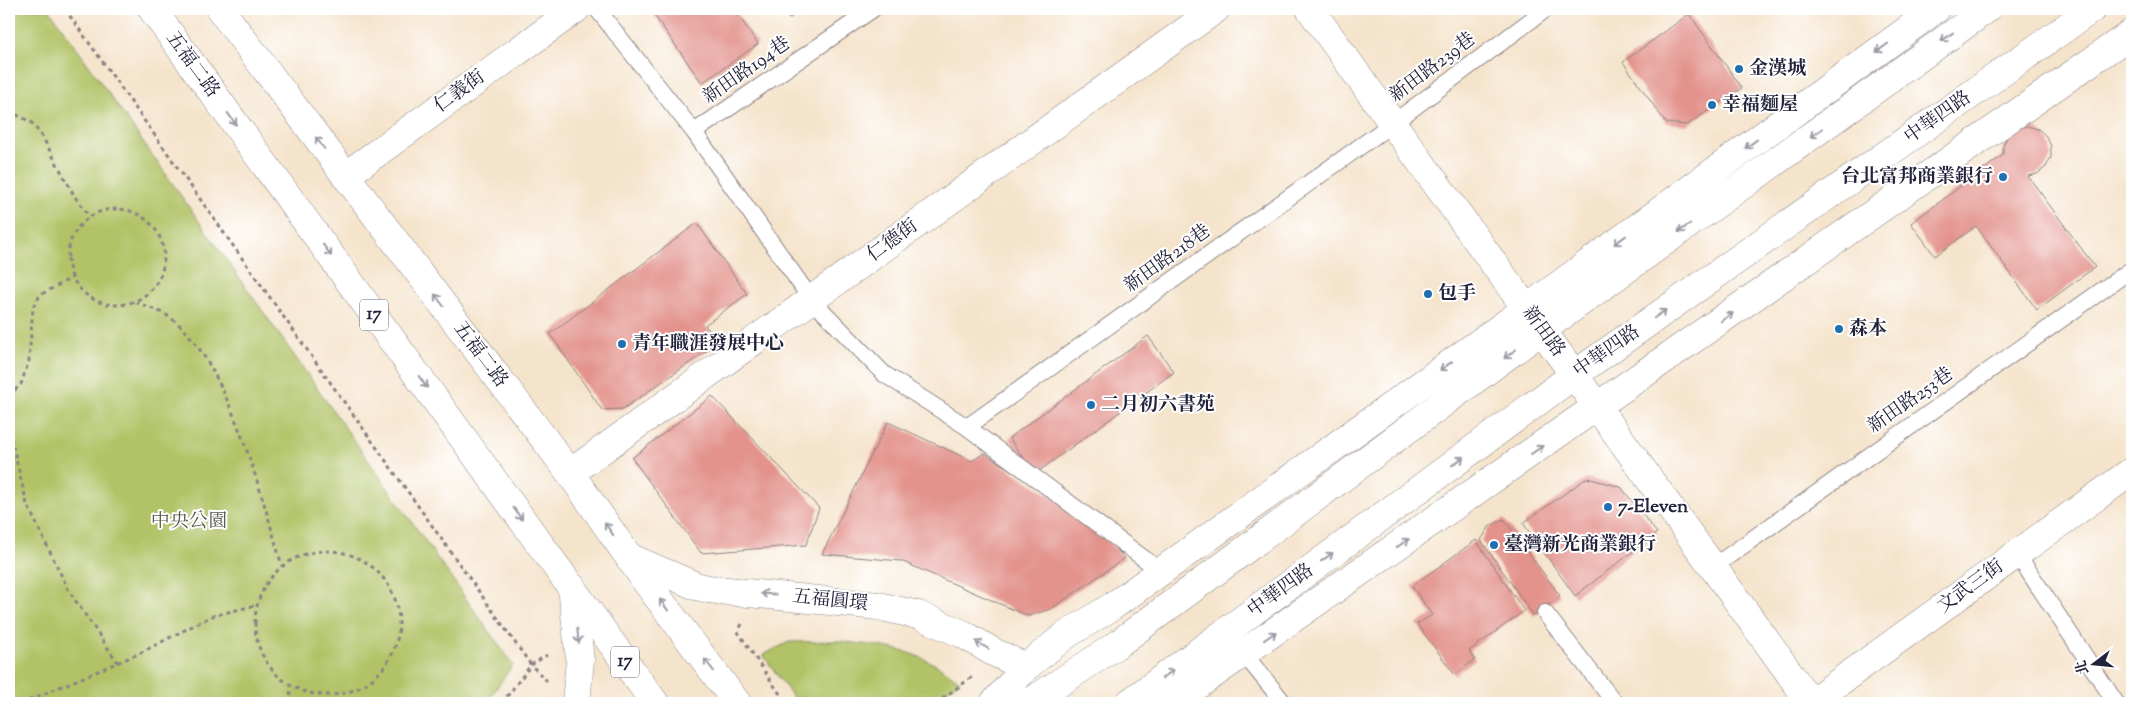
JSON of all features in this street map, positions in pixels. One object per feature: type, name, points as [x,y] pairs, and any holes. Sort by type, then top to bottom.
[{"type":"street","name":"五福二路","points":[[152,9],[655,703]]},
{"type":"street","name":"五福二路","points":[[220,9],[570,473],[628,557],[737,703]]},
{"type":"street","name":"仁義街","points":[[345,176],[576,9]]},
{"type":"street","name":"仁德街","points":[[570,473],[1216,9]]},
{"type":"street","name":"新田路","points":[[1310,9],[1811,703]]},
{"type":"street","points":[[994,703],[1026,667],[1066,635],[1113,606],[1162,572],[1936,9]]},
{"type":"street","points":[[1029,703],[1116,646],[1542,330],[1987,9]]},
{"type":"street","name":"中華四路","points":[[1129,703],[1574,375],[2092,9]]},
{"type":"street","name":"中華四路","points":[[1172,703],[1597,409],[2132,33]]},
{"type":"street","name":"文武三街","points":[[1811,703],[2132,471]]},
{"type":"street","name":"五福圓環","points":[[628,557],[696,586],[708,589],[878,606],[918,615],[963,634],[993,652],[1026,667]]},
{"type":"street","points":[[572,587],[580,660],[576,703]]},
{"type":"lane","points":[[597,9],[694,132],[812,299],[884,374],[967,427],[1162,572]]},
{"type":"lane","name":"新田路194巷","points":[[694,132],[873,9]]},
{"type":"lane","name":"新田路239巷","points":[[1393,123],[1546,9]]},
{"type":"lane","name":"新田路218巷","points":[[967,427],[1393,123]]},
{"type":"lane","name":"新田路253巷","points":[[1713,567],[2132,269]]},
{"type":"lane","points":[[2017,554],[2116,703]]},
{"type":"lane","points":[[1545,613],[1615,703]]},
{"type":"lane","points":[[1244,654],[1284,703]]},
{"type":"path","points":[[65,9],[531,665]]},
{"type":"path","points":[[9,111],[31,122],[42,136],[75,197],[90,217]]},
{"type":"path","points":[[120,209],[135,213],[149,222],[159,234],[164,249],[164,265],[158,280],[149,293],[136,302],[120,306],[105,304],[90,298],[78,287],[73,277],[68,257],[70,242],[78,228],[90,217],[104,210],[120,209]]},
{"type":"path","points":[[9,396],[21,384],[29,360],[34,308],[40,295],[73,277]]},
{"type":"path","points":[[136,302],[170,317],[197,345],[213,374],[234,420],[255,474],[282,566]]},
{"type":"path","points":[[9,430],[27,504],[69,591],[118,663]]},
{"type":"path","points":[[326,550],[350,554],[371,565],[388,583],[398,606],[399,630],[393,653],[380,674],[360,688],[338,696],[313,695],[291,686],[273,671],[260,651],[255,628],[257,605],[266,583],[282,566],[302,555],[326,550]]},
{"type":"path","points":[[22,703],[118,663],[212,616],[257,605]]},
{"type":"path","points":[[745,616],[738,632],[786,703]]},
{"type":"path","points":[[502,703],[531,665],[548,655]]},
{"type":"path","points":[[936,703],[976,675]]},
{"type":"path","points":[[289,703],[291,686]]},
{"type":"green space","name":"中央公園","points":[[9,9],[49,9],[513,665],[486,703],[9,703]]},
{"type":"green space","points":[[837,641],[872,645],[916,655],[960,681],[928,703],[797,703],[763,655],[789,642]]},
{"type":"building","points":[[650,9],[734,9],[758,44],[702,83]]},
{"type":"building","points":[[782,9],[803,9],[789,19]]},
{"type":"building","points":[[1689,14],[1742,88],[1687,125],[1666,123],[1623,62]]},
{"type":"building","points":[[2027,126],[2038,129],[2046,136],[2051,146],[2051,157],[2046,167],[2037,174],[2028,176],[2095,267],[2037,310],[1976,226],[1935,256],[1911,223],[2003,155],[2003,145],[2008,136],[2017,129]]},
{"type":"building","points":[[697,223],[747,294],[705,325],[718,343],[623,409],[602,410],[550,334]]},
{"type":"building","name":"二月初六書苑","points":[[1148,336],[1174,372],[1035,474],[1009,438]]},
{"type":"building","points":[[712,396],[819,508],[806,545],[701,553],[632,458]]},
{"type":"building","points":[[888,422],[972,461],[984,453],[1084,517],[1125,558],[1051,609],[1028,616],[901,561],[822,554]]},
{"type":"building","points":[[1587,478],[1621,487],[1657,533],[1575,596],[1523,523]]},
{"type":"building","points":[[1504,519],[1560,596],[1534,616],[1481,540],[1490,526]]},
{"type":"building","points":[[1476,540],[1524,611],[1469,651],[1475,659],[1455,675],[1417,624],[1432,615],[1412,586]]},
{"type":"place","name":"金漢城","points":[[1739,69]]},
{"type":"place","name":"幸福麵屋","points":[[1712,105]]},
{"type":"place","name":"台北富邦商業銀行","points":[[2003,177]]},
{"type":"place","name":"包手","points":[[1428,294]]},
{"type":"place","name":"森本","points":[[1839,329]]},
{"type":"place","name":"青年職涯發展中心","points":[[622,344]]},
{"type":"place","name":"二月初六書苑","points":[[1091,405]]},
{"type":"place","name":"7-Eleven","points":[[1608,507]]},
{"type":"place","name":"臺灣新光商業銀行","points":[[1494,545]]}]
